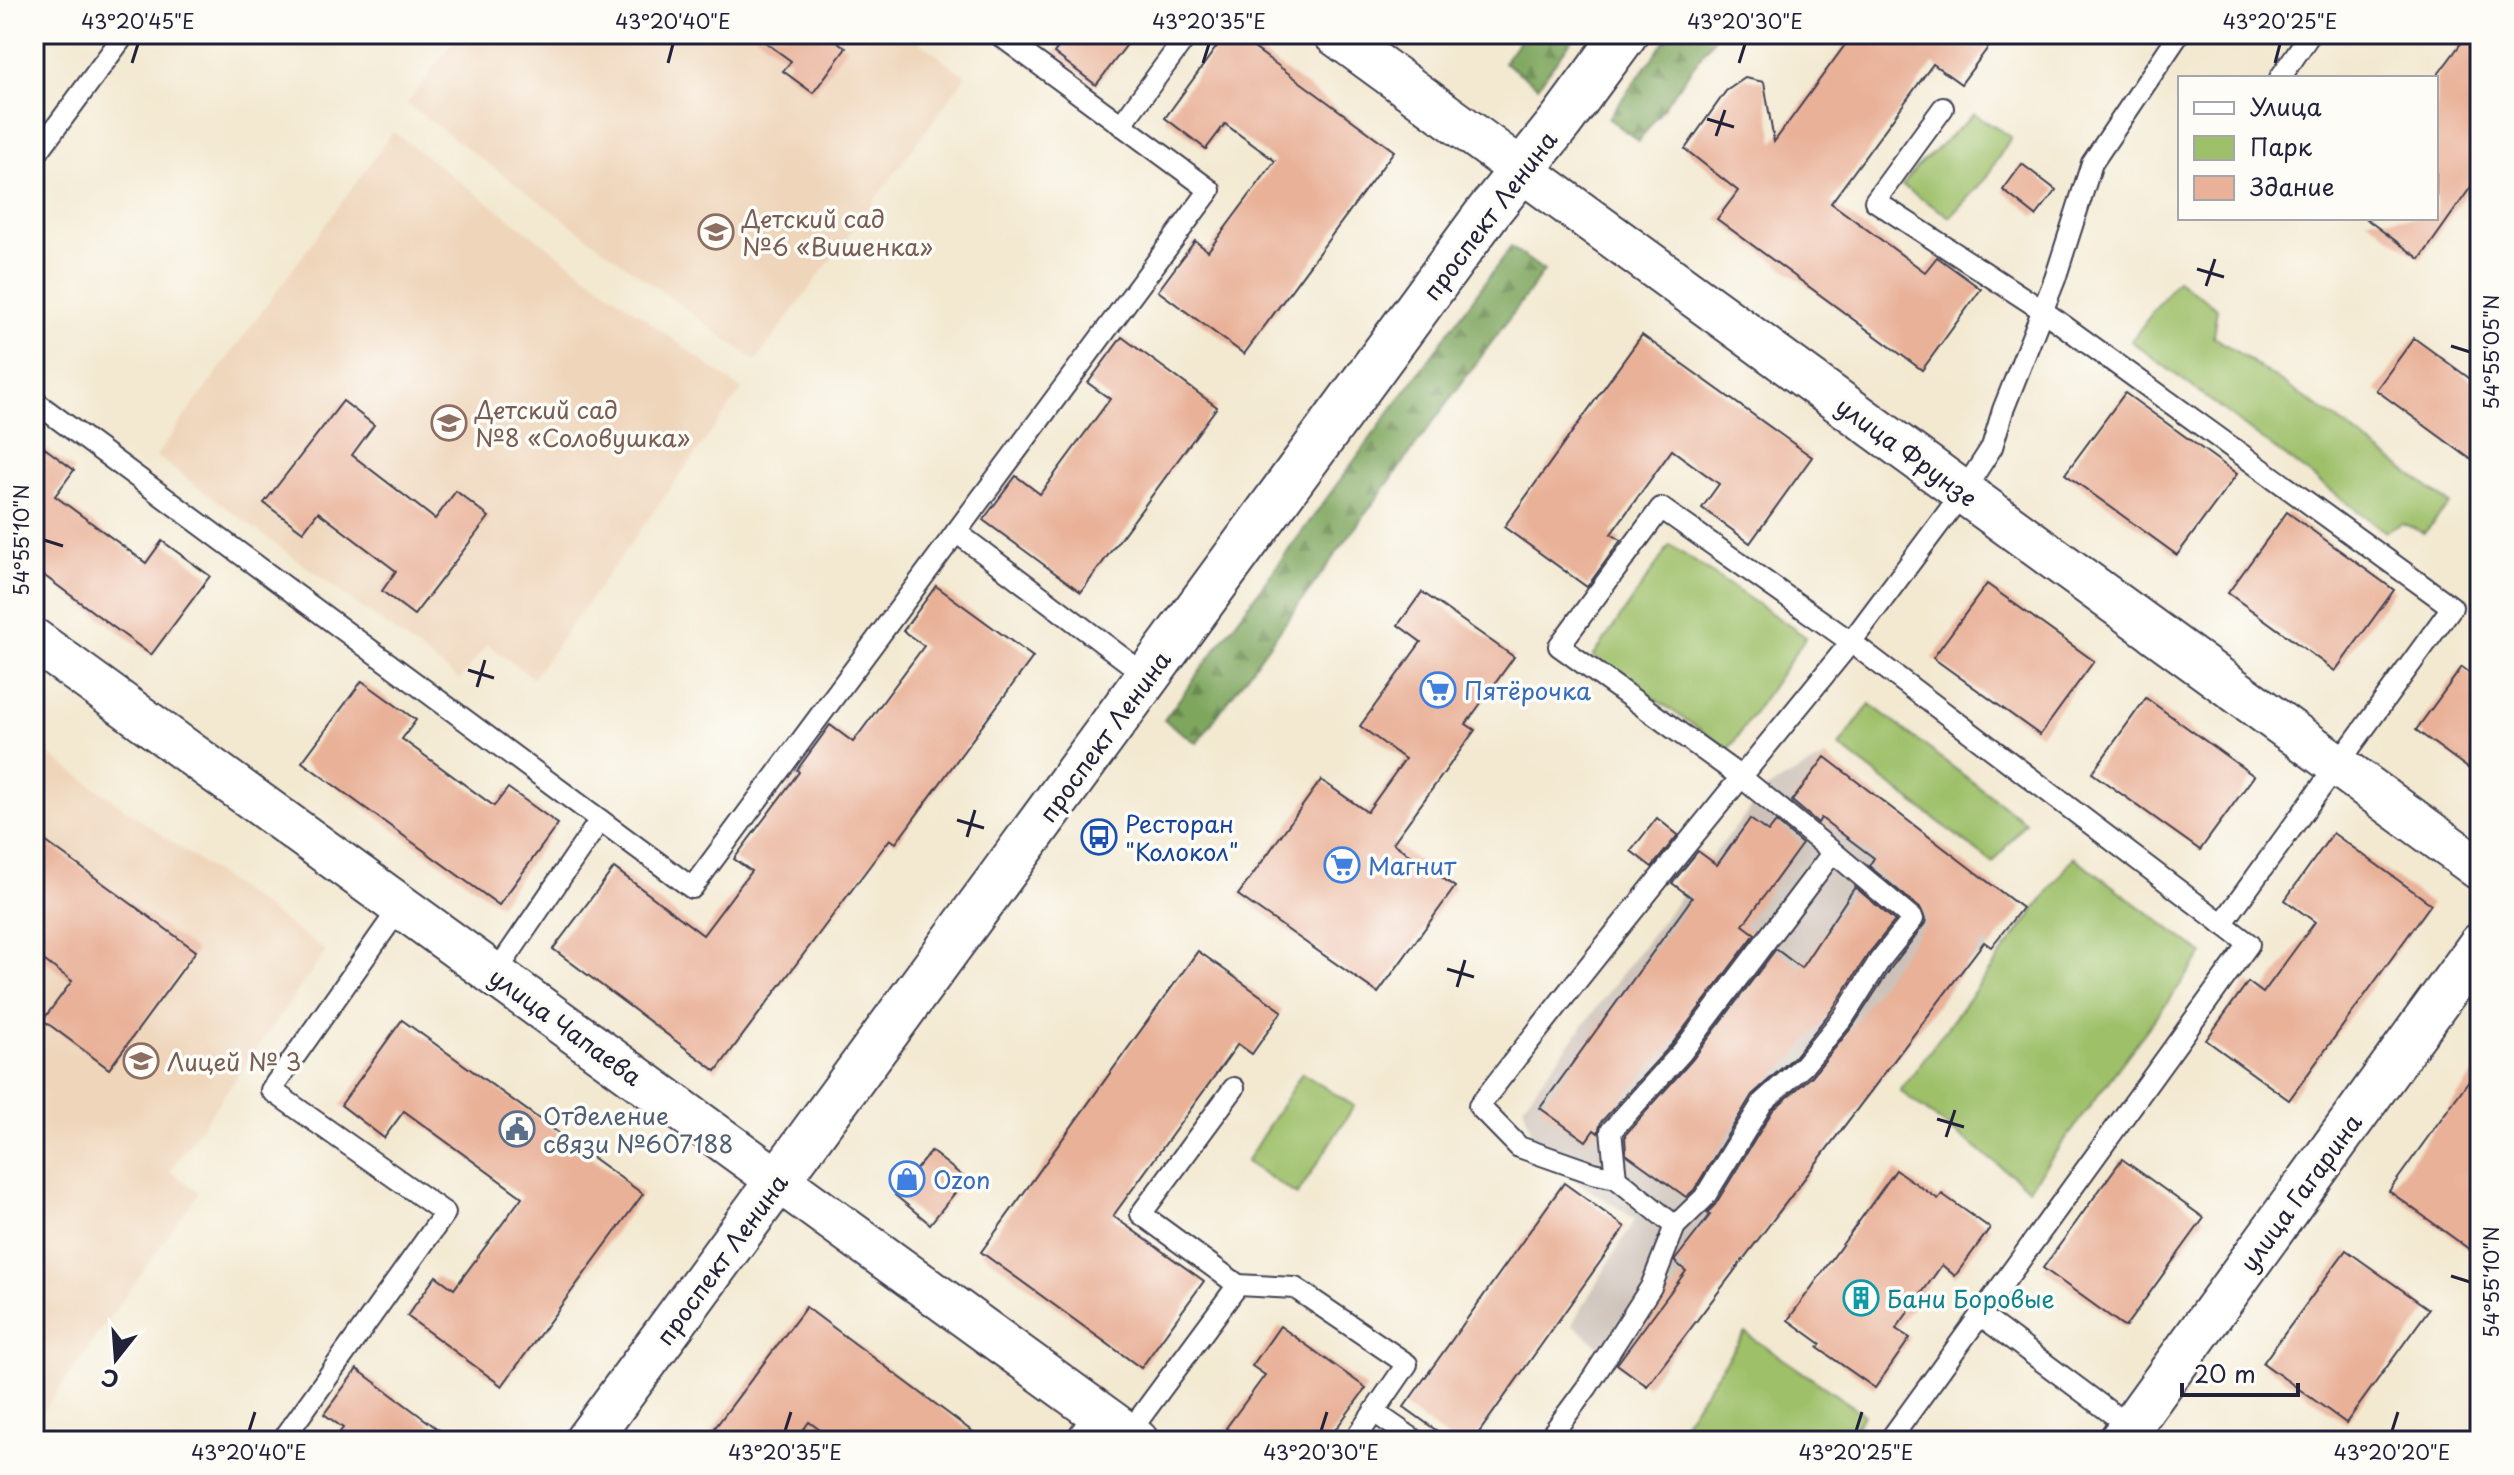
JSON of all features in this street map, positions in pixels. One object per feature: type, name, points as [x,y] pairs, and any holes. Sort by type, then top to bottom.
[{"type":"street","name":"улица Фрунзе","points":[[1335,34],[2480,869]]},
{"type":"street","name":"проспект Ленина","points":[[587,1441],[1488,212],[1625,34]]},
{"type":"street","name":"улица Чапаева","points":[[34,640],[779,1179],[1109,1432]]},
{"type":"street","name":"улица Гагарина","points":[[2125,1434],[2480,944]]},
{"type":"lane","points":[[34,157],[125,34]]},
{"type":"lane","points":[[34,401],[692,888],[1210,190],[998,34]]},
{"type":"lane","points":[[1121,125],[1188,34]]},
{"type":"lane","points":[[1675,1226],[1616,1178],[1519,1147],[1479,1106],[1851,642],[1963,492],[1992,447],[2092,163],[2179,34]]},
{"type":"lane","points":[[2281,76],[2310,34]]},
{"type":"lane","points":[[1943,108],[1875,201],[2042,310],[2452,607],[2222,924]]},
{"type":"lane","points":[[1547,1441],[1587,1387],[1651,1287],[1675,1226],[1704,1198],[1763,1102],[1803,1066],[1843,1018],[1880,960],[1913,919],[1741,777],[1559,646],[1661,508],[1851,642],[2249,944],[1889,1441]]},
{"type":"lane","points":[[956,532],[1148,677]]},
{"type":"lane","points":[[495,974],[600,820]]},
{"type":"lane","points":[[1616,1178],[1611,1131],[1682,1052],[1833,852]]},
{"type":"lane","points":[[282,1441],[445,1213],[271,1090],[401,906]]},
{"type":"lane","points":[[1234,1088],[1141,1214],[1238,1285],[1295,1288],[1407,1364],[1354,1441]]},
{"type":"lane","points":[[1109,1432],[1238,1285]]},
{"type":"lane","points":[[1980,1315],[2125,1434]]},
{"type":"lane","points":[[1374,1412],[1416,1441]]},
{"type":"shaded area","name":"Детский сад №6 «Вишенка»","points":[[459,34],[922,34],[918,41],[966,76],[756,361],[407,104]]},
{"type":"shaded area","name":"Детский сад №8 «Соловушка»","points":[[393,132],[742,390],[533,678],[487,644],[460,680],[156,456]]},
{"type":"shaded area","name":"Лицей № 3","points":[[34,744],[326,951],[170,1171],[199,1192],[34,1424]]},
{"type":"shaded area","points":[[1825,757],[2022,908],[1991,947],[1968,964],[1647,1386],[1572,1324],[1635,1219],[1539,1157],[1523,1105],[1766,789]]},
{"type":"green space","points":[[1524,34],[1576,34],[1538,86],[1504,62]]},
{"type":"green space","points":[[1670,34],[1717,34],[1639,141],[1608,118]]},
{"type":"green space","points":[[1974,114],[2011,137],[1986,178],[1950,217],[1902,186],[1915,169]]},
{"type":"green space","points":[[1511,247],[1544,271],[1197,743],[1164,720]]},
{"type":"green space","points":[[2177,280],[2217,308],[2213,336],[2339,421],[2450,504],[2424,533],[2402,523],[2386,532],[2131,341]]},
{"type":"green space","points":[[1670,545],[1806,637],[1729,749],[1593,657]]},
{"type":"green space","points":[[1870,704],[2025,822],[1993,863],[1839,746]]},
{"type":"green space","points":[[2074,857],[2203,954],[2029,1188],[1900,1091]]},
{"type":"green space","points":[[1302,1073],[1354,1106],[1297,1195],[1246,1162]]},
{"type":"green space","points":[[1745,1333],[1864,1414],[1845,1441],[1671,1441]]},
{"type":"building","points":[[754,34],[827,34],[846,48],[813,93],[783,71],[791,61]]},
{"type":"building","points":[[1068,34],[1135,34],[1096,85],[1054,53]]},
{"type":"building","points":[[1226,34],[1235,34],[1394,151],[1244,354],[1158,291],[1195,241],[1208,251],[1275,161],[1225,124],[1206,149],[1165,118]]},
{"type":"building","points":[[1853,34],[1998,34],[1961,84],[1933,64],[1831,203],[1925,272],[1937,257],[1981,289],[1922,370],[1717,219],[1738,191],[1685,149],[1726,91],[1745,78],[1764,82],[1774,142]]},
{"type":"building","points":[[2468,34],[2480,34],[2480,174],[2420,259],[2368,220],[2438,220],[2437,76]]},
{"type":"building","points":[[2022,164],[2056,190],[2036,216],[2003,190]]},
{"type":"building","points":[[1642,335],[1812,457],[1750,543],[1702,508],[1719,484],[1672,450],[1611,534],[1621,540],[1587,587],[1504,527]]},
{"type":"building","points":[[1122,337],[1217,407],[1081,592],[983,520],[1016,476],[1040,494],[1110,399],[1088,383]]},
{"type":"building","points":[[2414,338],[2480,386],[2480,466],[2376,390]]},
{"type":"building","points":[[2125,393],[2237,474],[2177,555],[2065,474]]},
{"type":"building","points":[[343,401],[374,425],[352,455],[435,519],[456,491],[489,517],[414,615],[382,591],[396,571],[318,512],[303,532],[264,503]]},
{"type":"building","points":[[34,440],[74,470],[55,496],[146,563],[162,541],[210,576],[151,655],[34,568]]},
{"type":"building","points":[[2287,512],[2394,590],[2335,671],[2228,593]]},
{"type":"building","points":[[1987,584],[2094,661],[2040,735],[1933,658]]},
{"type":"building","points":[[936,586],[1033,657],[896,843],[890,839],[716,1071],[553,949],[614,868],[703,935],[751,871],[734,859],[830,725],[853,742],[924,646],[903,631]]},
{"type":"building","points":[[1422,592],[1514,657],[1466,724],[1475,730],[1393,843],[1455,887],[1378,993],[1238,895],[1321,780],[1367,812],[1405,759],[1360,726],[1421,642],[1398,625]]},
{"type":"building","points":[[2462,667],[2480,680],[2480,777],[2416,730]]},
{"type":"building","points":[[362,681],[416,720],[402,739],[494,806],[508,788],[558,824],[499,905],[302,762]]},
{"type":"building","points":[[2146,698],[2254,776],[2200,850],[2092,773]]},
{"type":"building","points":[[1825,757],[2022,908],[1991,947],[1984,942],[1647,1386],[1617,1364],[1686,1271],[1675,1260],[1710,1215],[1707,1213],[1715,1205],[1773,1110],[1812,1076],[1853,1026],[1926,922],[1921,909],[1869,866],[1874,858],[1821,818],[1818,823],[1792,801]]},
{"type":"building","points":[[1657,818],[1678,835],[1652,867],[1631,851]]},
{"type":"building","points":[[1750,819],[1768,832],[1776,822],[1802,844],[1743,925],[1755,934],[1672,1044],[1601,1122],[1598,1133],[1594,1130],[1586,1141],[1540,1108],[1692,898],[1672,883],[1698,851],[1717,865]]},
{"type":"building","points":[[34,833],[196,951],[109,1069],[43,1020],[72,981],[34,953]]},
{"type":"building","points":[[2333,833],[2431,904],[2289,1100],[2206,1040],[2248,982],[2263,993],[2315,922],[2285,900]]},
{"type":"building","points":[[1855,887],[1895,921],[1869,953],[1832,1010],[1794,1057],[1752,1095],[1694,1190],[1686,1197],[1626,1154],[1625,1135],[1692,1060],[1776,949],[1801,968]]},
{"type":"building","points":[[1198,951],[1282,1011],[1252,1054],[1238,1044],[1113,1216],[1204,1281],[1141,1368],[981,1252]]},
{"type":"building","points":[[402,1020],[643,1194],[502,1386],[407,1316],[436,1276],[454,1289],[522,1197],[404,1111],[384,1138],[341,1105]]},
{"type":"building","points":[[2480,1065],[2480,1257],[2389,1191]]},
{"type":"building","points":[[931,1151],[966,1179],[930,1224],[895,1195]]},
{"type":"building","points":[[2122,1159],[2204,1218],[2125,1327],[2043,1268]]},
{"type":"building","name":"Бани Боровые","points":[[1896,1170],[1938,1199],[1942,1194],[1990,1228],[1955,1276],[1942,1265],[1896,1329],[1910,1338],[1875,1388],[1818,1348],[1821,1344],[1788,1320]]},
{"type":"building","points":[[1564,1183],[1625,1227],[1473,1441],[1451,1441],[1404,1407]]},
{"type":"building","points":[[2346,1250],[2429,1309],[2346,1423],[2263,1363]]},
{"type":"building","points":[[806,1307],[985,1441],[835,1441],[809,1422],[795,1441],[705,1441]]},
{"type":"building","points":[[1280,1326],[1366,1388],[1327,1441],[1244,1441],[1226,1428],[1265,1375],[1252,1366]]},
{"type":"building","points":[[357,1369],[454,1441],[333,1441],[343,1428],[324,1414]]},
{"type":"place","name":"Детский сад №6 «Вишенка»","points":[[716,232]]},
{"type":"place","name":"Детский сад №8 «Соловушка»","points":[[449,423]]},
{"type":"place","name":"Пятёрочка","points":[[1438,690]]},
{"type":"place","name":"Ресторан \"Колокол\"","points":[[1099,837]]},
{"type":"place","name":"Магнит","points":[[1342,865]]},
{"type":"place","name":"Лицей № 3","points":[[141,1061]]},
{"type":"place","name":"Отделение связи №607188","points":[[517,1129]]},
{"type":"place","name":"Ozon","points":[[907,1179]]},
{"type":"place","name":"Бани Боровые","points":[[1861,1298]]}]
